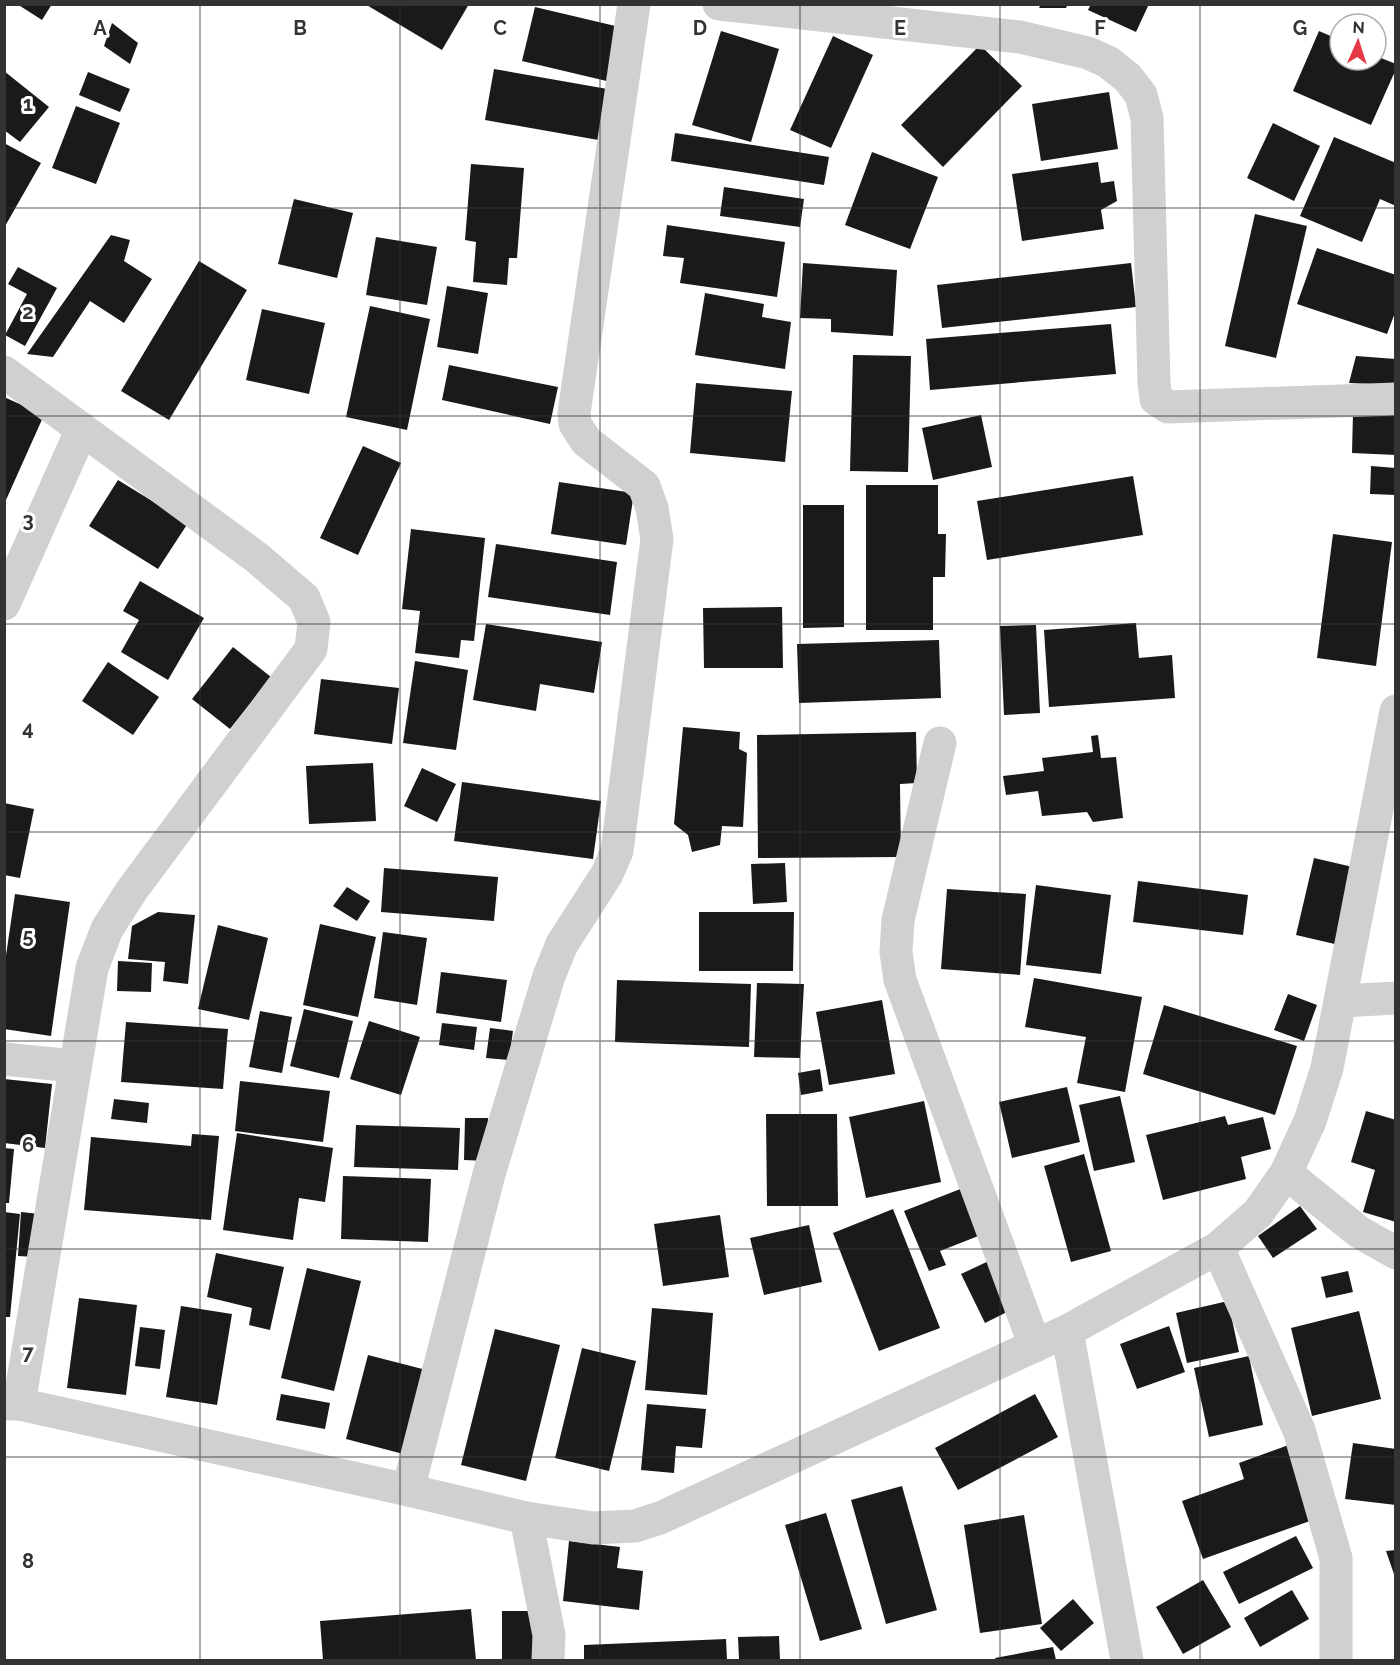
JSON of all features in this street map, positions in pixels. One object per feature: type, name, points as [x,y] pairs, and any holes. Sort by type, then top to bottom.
[{"type":"street","points":[[408,1490],[489,1174],[549,976],[562,944],[607,874],[617,851],[657,539],[652,508],[644,486],[586,441],[575,424],[574,413],[634,4]]},
{"type":"street","points":[[719,4],[1020,37],[1088,53],[1108,62],[1128,78],[1141,95],[1147,118],[1156,399],[1168,407],[1395,399]]},
{"type":"street","points":[[4,372],[256,557],[304,598],[314,622],[311,649],[132,890],[107,929],[92,968],[12,1404],[526,1518],[593,1528],[635,1526],[660,1518],[1067,1331],[1218,1248],[1258,1213],[1286,1173],[1310,1120],[1327,1068],[1395,711]]},
{"type":"street","points":[[4,604],[82,429]]},
{"type":"street","points":[[940,743],[898,920],[896,952],[900,980],[1035,1346]]},
{"type":"street","points":[[1341,1001],[1395,998]]},
{"type":"street","points":[[4,1059],[74,1066]]},
{"type":"street","points":[[1286,1173],[1359,1232],[1395,1253]]},
{"type":"street","points":[[1218,1248],[1299,1430],[1336,1558],[1336,1660]]},
{"type":"street","points":[[1067,1331],[1127,1660]]},
{"type":"street","points":[[526,1518],[549,1635],[548,1660]]},
{"type":"building","points":[[17,4],[52,4],[42,20]]},
{"type":"building","points":[[365,4],[469,4],[442,50]]},
{"type":"building","points":[[1041,4],[1068,4],[1066,8],[1039,8]]},
{"type":"building","points":[[1091,4],[1149,4],[1136,32],[1088,10]]},
{"type":"building","points":[[535,7],[628,29],[615,83],[522,61]]},
{"type":"building","points":[[112,23],[138,43],[130,64],[104,46]]},
{"type":"building","points":[[721,31],[779,49],[751,142],[692,125]]},
{"type":"building","points":[[1319,31],[1328,35],[1328,72],[1388,72],[1388,61],[1396,64],[1396,69],[1371,125],[1293,91]]},
{"type":"building","points":[[833,36],[873,55],[831,148],[790,130]]},
{"type":"building","points":[[980,45],[1022,86],[943,167],[901,125]]},
{"type":"building","points":[[494,69],[613,90],[604,141],[485,120]]},
{"type":"building","points":[[4,71],[49,107],[20,142],[4,130]]},
{"type":"building","points":[[88,72],[130,89],[120,112],[79,95]]},
{"type":"building","points":[[1109,92],[1118,149],[1041,161],[1032,104]]},
{"type":"building","points":[[76,106],[120,123],[96,184],[52,168]]},
{"type":"building","points":[[1273,123],[1320,146],[1294,201],[1247,178]]},
{"type":"building","points":[[675,133],[829,157],[824,185],[671,161]]},
{"type":"building","points":[[1334,137],[1396,163],[1396,206],[1380,199],[1362,242],[1300,216]]},
{"type":"building","points":[[4,143],[41,163],[4,228]]},
{"type":"building","points":[[872,152],[938,177],[910,249],[845,225]]},
{"type":"building","points":[[1098,162],[1101,183],[1114,181],[1117,201],[1101,210],[1104,229],[1022,241],[1012,174]]},
{"type":"building","points":[[471,164],[524,168],[517,258],[509,258],[507,285],[473,282],[476,242],[465,240]]},
{"type":"building","points":[[724,187],[804,199],[800,227],[720,216]]},
{"type":"building","points":[[294,199],[353,213],[337,278],[278,264]]},
{"type":"building","points":[[1255,214],[1307,226],[1276,358],[1225,346]]},
{"type":"building","points":[[667,225],[785,242],[777,297],[680,283],[684,258],[663,256]]},
{"type":"building","points":[[111,235],[130,240],[124,261],[152,279],[124,323],[90,301],[53,357],[27,354]]},
{"type":"building","points":[[376,237],[437,247],[427,305],[366,295]]},
{"type":"building","points":[[1317,248],[1396,275],[1396,310],[1387,334],[1297,304]]},
{"type":"building","points":[[199,261],[247,290],[169,420],[121,391]]},
{"type":"building","points":[[803,263],[897,270],[893,336],[831,332],[831,319],[800,318]]},
{"type":"building","points":[[1131,263],[1136,307],[942,328],[937,285]]},
{"type":"building","points":[[18,267],[57,288],[25,346],[5,335],[27,294],[8,284]]},
{"type":"building","points":[[447,286],[488,293],[478,354],[437,347]]},
{"type":"building","points":[[705,293],[764,304],[762,317],[791,322],[785,369],[695,355]]},
{"type":"building","points":[[370,306],[430,319],[407,430],[346,417]]},
{"type":"building","points":[[262,309],[325,323],[309,394],[246,380]]},
{"type":"building","points":[[1111,324],[1116,374],[930,390],[926,339]]},
{"type":"building","points":[[853,355],[911,356],[908,472],[850,471]]},
{"type":"building","points":[[1356,356],[1396,359],[1396,385],[1349,383]]},
{"type":"building","points":[[449,365],[558,387],[550,424],[442,400]]},
{"type":"building","points":[[696,383],[792,391],[785,462],[690,453]]},
{"type":"building","points":[[4,397],[44,415],[6,500],[4,499]]},
{"type":"building","points":[[1353,413],[1396,415],[1396,455],[1352,453]]},
{"type":"building","points":[[981,415],[992,467],[933,480],[922,428]]},
{"type":"building","points":[[363,446],[401,463],[358,555],[320,538]]},
{"type":"building","points":[[1371,466],[1396,468],[1396,495],[1370,494]]},
{"type":"building","points":[[1133,476],[1143,535],[987,560],[977,501]]},
{"type":"building","points":[[118,480],[188,523],[158,569],[89,526]]},
{"type":"building","points":[[559,482],[634,493],[626,545],[551,534]]},
{"type":"building","points":[[866,485],[938,485],[938,534],[946,534],[945,577],[933,577],[933,630],[866,630]]},
{"type":"building","points":[[803,505],[844,505],[844,627],[803,628]]},
{"type":"building","points":[[411,529],[485,538],[474,641],[461,640],[459,658],[415,653],[420,611],[402,609]]},
{"type":"building","points":[[1333,534],[1392,542],[1376,666],[1317,658]]},
{"type":"building","points":[[496,544],[617,562],[610,615],[488,597]]},
{"type":"building","points":[[140,581],[204,618],[168,680],[121,652],[139,620],[123,611]]},
{"type":"building","points":[[782,607],[783,668],[704,668],[703,608]]},
{"type":"building","points":[[1136,623],[1139,658],[1172,655],[1175,698],[1049,707],[1044,630]]},
{"type":"building","points":[[486,624],[602,642],[594,693],[540,684],[536,711],[473,700]]},
{"type":"building","points":[[1036,625],[1040,713],[1004,715],[1000,626]]},
{"type":"building","points":[[939,640],[941,698],[799,703],[797,644]]},
{"type":"building","points":[[233,647],[271,677],[230,729],[192,699]]},
{"type":"building","points":[[415,661],[468,670],[456,750],[403,743]]},
{"type":"building","points":[[108,662],[159,697],[133,735],[82,701]]},
{"type":"building","points":[[321,679],[399,688],[392,744],[314,734]]},
{"type":"building","points":[[683,727],[740,732],[739,749],[747,753],[743,827],[722,826],[720,845],[692,852],[688,835],[674,824]]},
{"type":"building","points":[[916,732],[917,783],[900,784],[901,857],[758,858],[757,735]]},
{"type":"building","points":[[1098,735],[1101,758],[1116,757],[1123,818],[1093,822],[1087,812],[1042,816],[1038,791],[1006,795],[1003,776],[1044,771],[1042,758],[1093,752],[1091,736]]},
{"type":"building","points":[[373,763],[376,821],[309,824],[306,766]]},
{"type":"building","points":[[422,768],[456,784],[437,822],[404,806]]},
{"type":"building","points":[[462,782],[601,801],[593,859],[454,841]]},
{"type":"building","points":[[4,803],[34,809],[20,878],[4,875]]},
{"type":"building","points":[[1314,858],[1357,868],[1339,945],[1296,935]]},
{"type":"building","points":[[785,863],[787,902],[753,904],[751,864]]},
{"type":"building","points":[[384,868],[498,877],[494,921],[381,912]]},
{"type":"building","points":[[1138,881],[1248,895],[1243,935],[1133,922]]},
{"type":"building","points":[[1036,885],[1111,895],[1101,974],[1026,965]]},
{"type":"building","points":[[347,887],[370,901],[357,921],[333,906]]},
{"type":"building","points":[[947,889],[1026,894],[1020,975],[941,969]]},
{"type":"building","points":[[15,894],[70,902],[51,1036],[4,1029],[4,969]]},
{"type":"building","points":[[158,912],[195,915],[188,984],[163,981],[165,962],[128,959],[132,926]]},
{"type":"building","points":[[699,912],[794,912],[793,971],[699,971]]},
{"type":"building","points":[[320,924],[376,937],[358,1017],[303,1005]]},
{"type":"building","points":[[218,925],[268,938],[249,1020],[198,1009]]},
{"type":"building","points":[[383,932],[427,938],[417,1005],[374,998]]},
{"type":"building","points":[[118,961],[152,963],[151,992],[117,991]]},
{"type":"building","points":[[441,972],[507,980],[501,1022],[436,1013]]},
{"type":"building","points":[[1034,978],[1142,997],[1125,1092],[1077,1083],[1086,1037],[1025,1027]]},
{"type":"building","points":[[617,980],[751,984],[749,1047],[615,1042]]},
{"type":"building","points":[[757,983],[804,984],[800,1058],[754,1057]]},
{"type":"building","points":[[1288,994],[1317,1005],[1304,1041],[1274,1030]]},
{"type":"building","points":[[882,1000],[895,1074],[829,1085],[816,1012]]},
{"type":"building","points":[[1164,1005],[1297,1046],[1275,1115],[1143,1074]]},
{"type":"building","points":[[304,1009],[353,1021],[339,1078],[290,1066]]},
{"type":"building","points":[[260,1011],[292,1017],[282,1073],[249,1067]]},
{"type":"building","points":[[369,1021],[420,1037],[401,1095],[350,1079]]},
{"type":"building","points":[[126,1022],[228,1029],[223,1089],[121,1082]]},
{"type":"building","points":[[442,1023],[477,1027],[474,1050],[439,1045]]},
{"type":"building","points":[[490,1028],[513,1031],[509,1060],[486,1058]]},
{"type":"building","points":[[820,1069],[823,1091],[801,1095],[798,1073]]},
{"type":"building","points":[[4,1079],[52,1084],[45,1148],[4,1143]]},
{"type":"building","points":[[240,1081],[330,1091],[323,1142],[235,1131]]},
{"type":"building","points":[[1067,1087],[1080,1142],[1012,1158],[999,1102]]},
{"type":"building","points":[[1120,1096],[1135,1162],[1094,1171],[1079,1105]]},
{"type":"building","points":[[114,1099],[149,1103],[147,1123],[111,1119]]},
{"type":"building","points":[[924,1101],[941,1182],[866,1198],[849,1117]]},
{"type":"building","points":[[1366,1111],[1396,1120],[1396,1222],[1363,1212],[1375,1170],[1351,1162]]},
{"type":"building","points":[[766,1114],[837,1114],[838,1206],[767,1206]]},
{"type":"building","points":[[1225,1116],[1228,1125],[1263,1117],[1271,1149],[1241,1157],[1246,1179],[1163,1200],[1146,1135]]},
{"type":"building","points":[[465,1118],[488,1118],[487,1161],[464,1160]]},
{"type":"building","points":[[356,1125],[460,1128],[458,1170],[354,1167]]},
{"type":"building","points":[[237,1133],[333,1148],[325,1202],[299,1198],[293,1240],[223,1230]]},
{"type":"building","points":[[192,1134],[219,1136],[211,1220],[84,1210],[91,1137],[191,1146]]},
{"type":"building","points":[[4,1148],[14,1149],[9,1203],[4,1203]]},
{"type":"building","points":[[1084,1154],[1111,1251],[1071,1262],[1044,1166]]},
{"type":"building","points":[[343,1176],[431,1179],[428,1242],[341,1239]]},
{"type":"building","points":[[968,1186],[986,1233],[940,1251],[946,1265],[929,1271],[904,1211]]},
{"type":"building","points":[[1300,1206],[1317,1229],[1273,1258],[1258,1236]]},
{"type":"building","points":[[893,1209],[940,1328],[879,1351],[833,1233]]},
{"type":"building","points":[[4,1212],[20,1214],[10,1317],[4,1317]]},
{"type":"building","points":[[21,1212],[39,1214],[35,1257],[18,1256]]},
{"type":"building","points":[[720,1215],[729,1277],[663,1286],[654,1224]]},
{"type":"building","points":[[809,1225],[822,1282],[764,1295],[750,1238]]},
{"type":"building","points":[[216,1253],[284,1267],[270,1330],[249,1325],[252,1308],[207,1297]]},
{"type":"building","points":[[993,1259],[1017,1307],[985,1323],[961,1274]]},
{"type":"building","points":[[307,1268],[361,1281],[334,1391],[281,1378]]},
{"type":"building","points":[[1348,1271],[1353,1292],[1326,1298],[1321,1277]]},
{"type":"building","points":[[79,1298],[137,1305],[126,1395],[67,1388]]},
{"type":"building","points":[[1228,1301],[1239,1352],[1187,1363],[1176,1313]]},
{"type":"building","points":[[181,1306],[232,1314],[217,1405],[166,1397]]},
{"type":"building","points":[[652,1308],[713,1313],[707,1395],[645,1390]]},
{"type":"building","points":[[1359,1311],[1381,1399],[1312,1416],[1291,1328]]},
{"type":"building","points":[[1169,1326],[1185,1372],[1137,1389],[1120,1344]]},
{"type":"building","points":[[140,1327],[165,1330],[160,1369],[135,1366]]},
{"type":"building","points":[[495,1329],[560,1345],[526,1481],[461,1465]]},
{"type":"building","points":[[582,1348],[636,1361],[609,1471],[555,1458]]},
{"type":"building","points":[[368,1355],[434,1372],[411,1456],[346,1439]]},
{"type":"building","points":[[1249,1356],[1263,1425],[1209,1437],[1194,1368]]},
{"type":"building","points":[[281,1394],[330,1403],[325,1429],[276,1420]]},
{"type":"building","points":[[1035,1394],[1058,1437],[958,1490],[935,1448]]},
{"type":"building","points":[[647,1404],[706,1409],[702,1448],[676,1446],[674,1473],[641,1470]]},
{"type":"building","points":[[1297,1442],[1324,1516],[1203,1559],[1182,1501],[1244,1479],[1239,1463]]},
{"type":"building","points":[[1353,1443],[1396,1449],[1396,1505],[1345,1499]]},
{"type":"building","points":[[902,1486],[937,1610],[886,1624],[851,1500]]},
{"type":"building","points":[[826,1513],[862,1629],[820,1641],[785,1525]]},
{"type":"building","points":[[1024,1515],[1042,1624],[980,1633],[964,1525]]},
{"type":"building","points":[[1296,1536],[1313,1568],[1239,1604],[1223,1572]]},
{"type":"building","points":[[569,1541],[620,1547],[617,1568],[643,1571],[639,1610],[563,1601]]},
{"type":"building","points":[[1396,1550],[1396,1577],[1395,1577],[1386,1551]]},
{"type":"building","points":[[1203,1580],[1231,1627],[1183,1654],[1156,1607]]},
{"type":"building","points":[[1292,1590],[1309,1619],[1260,1647],[1244,1618]]},
{"type":"building","points":[[1073,1599],[1094,1623],[1061,1651],[1040,1628]]},
{"type":"building","points":[[471,1609],[476,1660],[323,1660],[320,1621]]},
{"type":"building","points":[[502,1611],[538,1611],[538,1660],[502,1660]]},
{"type":"building","points":[[779,1636],[780,1660],[739,1660],[738,1637]]},
{"type":"building","points":[[726,1639],[727,1660],[584,1660],[584,1645]]},
{"type":"building","points":[[1053,1647],[1056,1660],[996,1660],[995,1658]]}]
